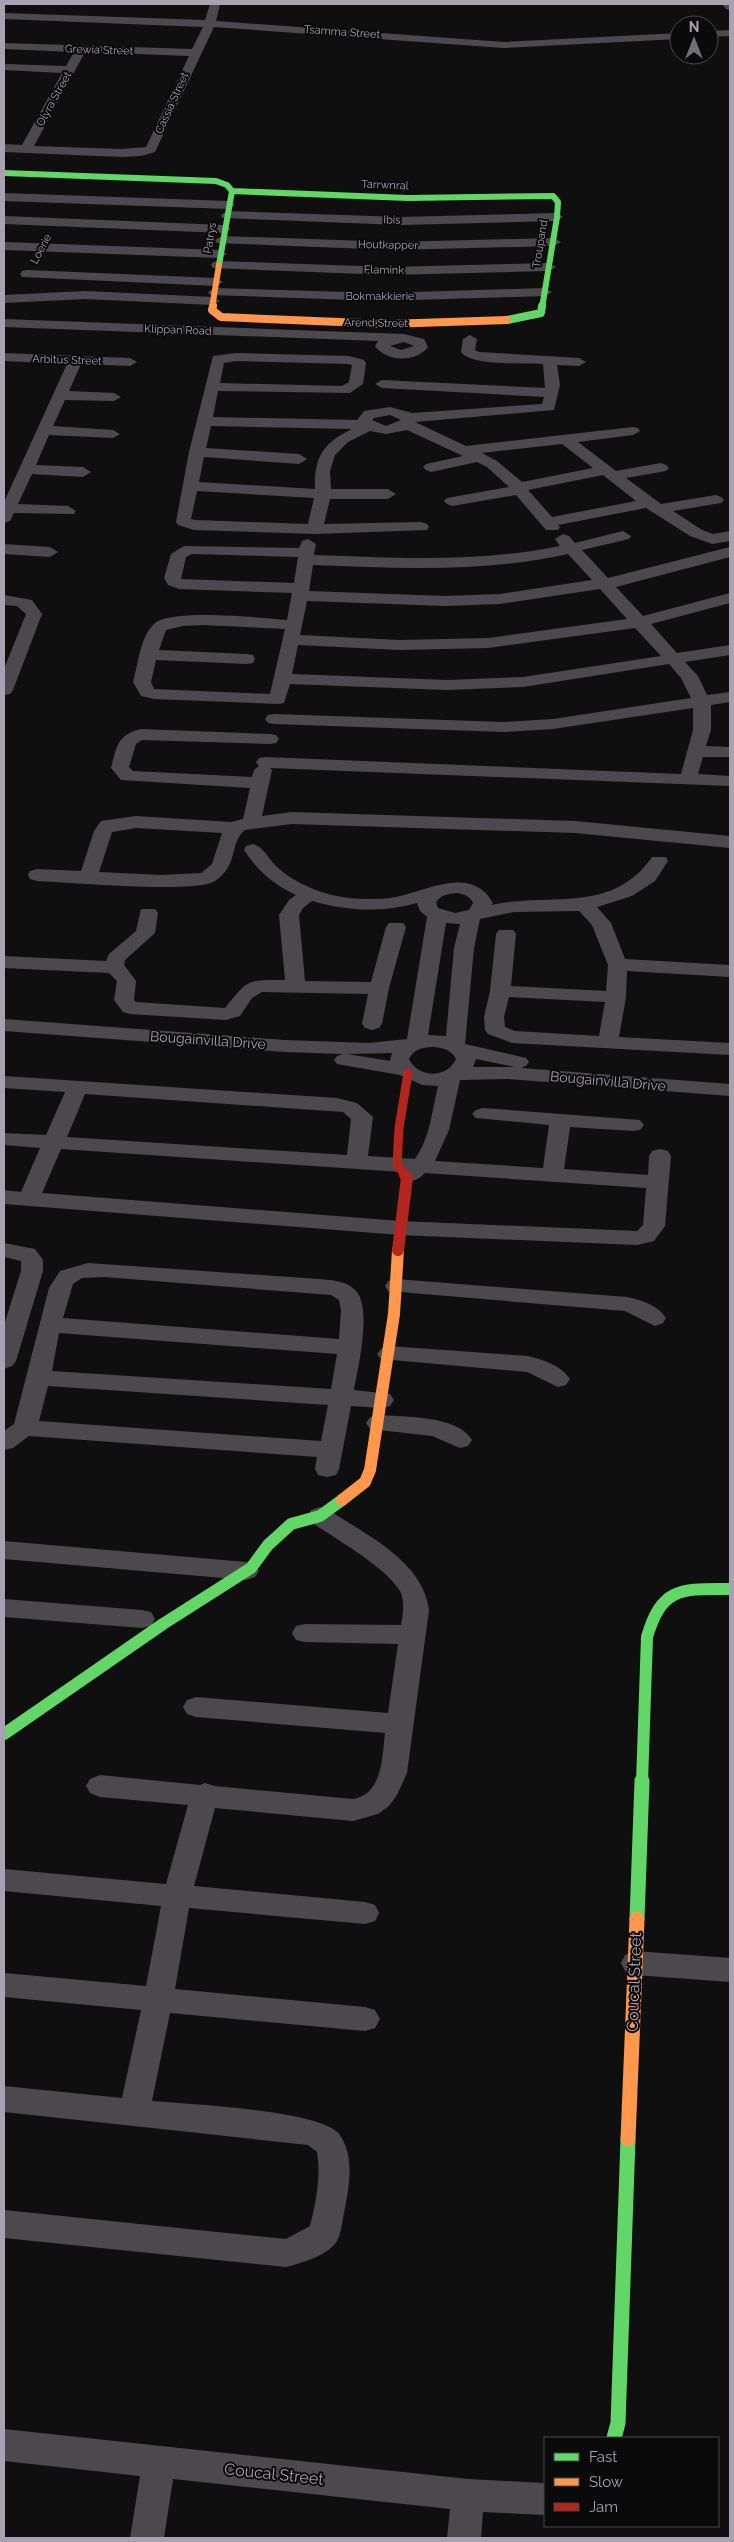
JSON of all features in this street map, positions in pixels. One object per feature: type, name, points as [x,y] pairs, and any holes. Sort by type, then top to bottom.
[{"type":"street","name":"Cassia Street","points":[[4,148],[130,153],[151,149],[194,53],[210,23],[215,4]]},
{"type":"street","points":[[727,4],[730,7]]},
{"type":"street","name":"Tsamma Street","points":[[4,16],[210,23],[358,32],[504,45],[669,37]]},
{"type":"street","name":"Grewia Street","points":[[4,46],[194,53]]},
{"type":"street","name":"Olyra Street","points":[[26,149],[81,49]]},
{"type":"street","points":[[4,67],[70,70]]},
{"type":"street","points":[[4,173],[216,181],[226,184],[232,191]]},
{"type":"street","name":"Loerie","points":[[8,323],[21,305],[21,291],[27,274],[42,248],[76,176]]},
{"type":"street","name":"Tarrwnral","points":[[232,191],[408,198],[537,195]]},
{"type":"street","name":"Patrys","points":[[214,296],[232,191]]},
{"type":"street","name":"Troupand","points":[[537,195],[557,199],[554,242],[541,313]]},
{"type":"street","name":"Ibis","points":[[4,197],[65,199],[401,221],[557,217]]},
{"type":"street","points":[[375,323],[408,198]]},
{"type":"street","name":"Houtkapper","points":[[4,220],[394,246],[554,242]]},
{"type":"street","name":"Flamink","points":[[4,246],[390,271],[549,267]]},
{"type":"street","name":"Bokmakkierie","points":[[27,274],[214,296],[382,297],[545,292]]},
{"type":"street","name":"Arend Street","points":[[4,300],[85,295],[214,296],[216,315],[232,318],[375,323],[508,321],[530,319],[541,313]]},
{"type":"street","name":"Klippan Road","points":[[8,323],[353,336],[398,338],[419,342],[421,347],[415,352],[403,354],[353,336]]},
{"type":"street","points":[[376,412],[385,368],[385,347],[398,338]]},
{"type":"street","points":[[470,339],[468,352],[470,354],[578,362]]},
{"type":"street","points":[[406,418],[415,352]]},
{"type":"street","name":"Arbitus Street","points":[[4,357],[130,362]]},
{"type":"street","points":[[212,387],[345,390],[356,384],[359,363],[349,360],[223,358],[217,361],[197,452],[192,486],[183,519],[188,524],[309,546],[458,564],[572,548],[623,536]]},
{"type":"street","points":[[68,511],[6,513],[76,360]]},
{"type":"street","points":[[205,421],[368,425],[390,429],[406,418],[542,410],[549,407],[552,393],[550,361]]},
{"type":"street","points":[[382,384],[412,376],[552,393]]},
{"type":"street","points":[[60,395],[114,397]]},
{"type":"street","points":[[368,425],[365,417],[376,412],[390,411],[492,464],[519,489],[676,660],[689,676],[702,702],[702,730],[688,778]]},
{"type":"street","points":[[37,875],[187,881],[207,878],[214,874],[221,866],[231,832],[244,825],[260,783],[293,633],[309,546],[322,494],[322,471],[328,453],[343,439],[368,425]]},
{"type":"street","points":[[43,430],[113,434]]},
{"type":"street","points":[[467,450],[633,431]]},
{"type":"street","points":[[565,438],[654,506],[708,538],[719,539],[730,536]]},
{"type":"street","points":[[197,452],[299,459]]},
{"type":"street","points":[[431,467],[481,457]]},
{"type":"street","points":[[452,501],[610,473],[661,468]]},
{"type":"street","points":[[26,469],[83,472]]},
{"type":"street","points":[[192,486],[322,494],[388,494]]},
{"type":"street","points":[[553,528],[654,506],[716,500]]},
{"type":"street","points":[[421,527],[309,546],[182,550],[172,578],[174,582],[179,584],[474,602],[605,584],[730,552]]},
{"type":"street","points":[[4,550],[50,552]]},
{"type":"street","points":[[278,699],[147,692],[142,682],[158,629],[168,622],[191,620],[400,645],[460,644],[641,622],[730,598]]},
{"type":"street","points":[[4,600],[24,603],[32,608],[34,614],[4,690]]},
{"type":"street","points":[[283,679],[481,685],[523,682],[676,660],[730,650]]},
{"type":"street","points":[[150,655],[247,659]]},
{"type":"street","points":[[274,719],[504,727],[553,724],[730,697]]},
{"type":"street","points":[[260,783],[134,777],[123,773],[120,768],[128,739],[142,734],[270,740]]},
{"type":"street","points":[[696,751],[730,752]]},
{"type":"street","points":[[265,762],[730,781]]},
{"type":"street","points":[[88,878],[103,831],[108,826],[136,822],[244,825],[292,818],[575,827],[730,842]]},
{"type":"street","points":[[253,850],[264,866],[276,876],[310,894],[354,904],[393,903],[453,888],[471,891],[476,907],[464,948],[457,1047],[466,1059],[462,1070],[453,1076],[439,1130],[409,1170]]},
{"type":"street","points":[[393,903],[455,919],[476,907],[584,905],[625,892],[648,877],[659,861]]},
{"type":"street","points":[[4,1734],[163,1624],[246,1571],[268,1545],[291,1524],[320,1516],[365,1482],[370,1470],[389,1354],[400,1228],[409,1170],[399,1128],[406,1072],[399,1059],[405,1049],[414,1044],[421,1026],[434,913],[426,901],[435,892]]},
{"type":"street","points":[[295,985],[289,915],[296,904],[310,894]]},
{"type":"street","points":[[584,905],[601,923],[608,945],[618,965],[616,996],[608,1042]]},
{"type":"street","points":[[114,967],[116,958],[145,933],[148,913]]},
{"type":"street","points":[[372,1024],[379,988],[396,927]]},
{"type":"street","points":[[506,934],[500,991],[494,1017],[495,1030],[499,1033],[512,1037],[730,1049]]},
{"type":"street","points":[[4,962],[114,967],[125,973],[127,978],[124,1000],[126,1005],[138,1009],[226,1014],[234,1012],[251,988],[258,986],[295,985],[379,988]]},
{"type":"street","points":[[618,965],[730,971]]},
{"type":"street","points":[[500,991],[616,996]]},
{"type":"street","name":"Bougainvilla Drive","points":[[4,1024],[293,1046],[369,1049],[436,1041],[518,1062],[730,1081]]},
{"type":"street","name":"Bougainvilla Drive","points":[[4,1034],[327,1058],[406,1072],[432,1080],[453,1076],[508,1072],[730,1090]]},
{"type":"street","points":[[4,1082],[344,1106],[358,1112],[362,1117],[357,1162]]},
{"type":"street","points":[[29,1199],[77,1088]]},
{"type":"street","points":[[483,1114],[633,1125]]},
{"type":"street","points":[[553,1174],[560,1120]]},
{"type":"street","points":[[4,1139],[357,1162],[409,1170],[553,1174],[657,1182]]},
{"type":"street","points":[[4,1197],[400,1228],[637,1238],[646,1236],[654,1226],[660,1156]]},
{"type":"street","points":[[4,1250],[27,1254],[32,1260],[32,1271],[4,1361]]},
{"type":"street","points":[[4,1442],[25,1428],[329,1459],[349,1347],[352,1315],[349,1297],[333,1288],[315,1286],[89,1270],[71,1275],[64,1280],[50,1325],[25,1428]]},
{"type":"street","points":[[396,1286],[626,1304],[638,1308],[655,1318]]},
{"type":"street","points":[[50,1325],[349,1347]]},
{"type":"street","points":[[389,1354],[528,1364],[541,1368],[558,1378]]},
{"type":"street","points":[[38,1378],[340,1399],[382,1400]]},
{"type":"street","points":[[378,1423],[437,1428],[460,1440]]},
{"type":"street","points":[[100,1786],[205,1794],[345,1809],[364,1808],[374,1804],[383,1796],[393,1773],[416,1610],[414,1596],[408,1584],[386,1564],[320,1516]]},
{"type":"street","points":[[4,1550],[246,1571]]},
{"type":"street","name":"Coucal Street","points":[[614,2437],[618,2423],[647,1637],[650,1618],[656,1606],[678,1592],[691,1589],[730,1589]]},
{"type":"street","points":[[4,1608],[142,1619]]},
{"type":"street","points":[[305,1633],[412,1635]]},
{"type":"street","points":[[196,1707],[399,1724]]},
{"type":"street","points":[[134,2113],[158,2000],[177,1896],[205,1794]]},
{"type":"street","points":[[4,1880],[365,1913]]},
{"type":"street","points":[[635,1963],[730,1970]]},
{"type":"street","points":[[4,1985],[366,2019]]},
{"type":"street","points":[[4,2099],[298,2129],[319,2136],[329,2144],[333,2159],[330,2210],[323,2235],[300,2250],[286,2253],[4,2224]]},
{"type":"street","name":"Coucal Street","points":[[4,2445],[468,2495],[544,2499]]},
{"type":"street","points":[[147,2538],[159,2462]]},
{"type":"street","points":[[464,2538],[468,2495]]},
{"type":"traffic: fast","points":[[4,173],[216,181],[227,185],[232,191],[219,265]]},
{"type":"traffic: fast","points":[[232,191],[408,198],[553,196],[558,202],[557,217],[541,313],[507,320]]},
{"type":"traffic: fast","points":[[4,1734],[163,1624],[251,1568],[268,1545],[291,1524],[320,1516],[342,1500]]},
{"type":"traffic: fast","points":[[637,1919],[647,1637],[652,1620],[658,1608],[666,1599],[686,1590],[730,1589]]},
{"type":"traffic: fast","points":[[614,2437],[618,2423],[628,2139]]},
{"type":"traffic: slow","points":[[219,265],[212,310],[221,317],[388,324],[507,320]]},
{"type":"traffic: slow","points":[[342,1500],[365,1482],[370,1470],[394,1314],[398,1250]]},
{"type":"traffic: slow","points":[[628,2139],[637,1919]]},
{"type":"traffic: jam","points":[[398,1250],[407,1177],[397,1165],[399,1128],[408,1073]]}]
